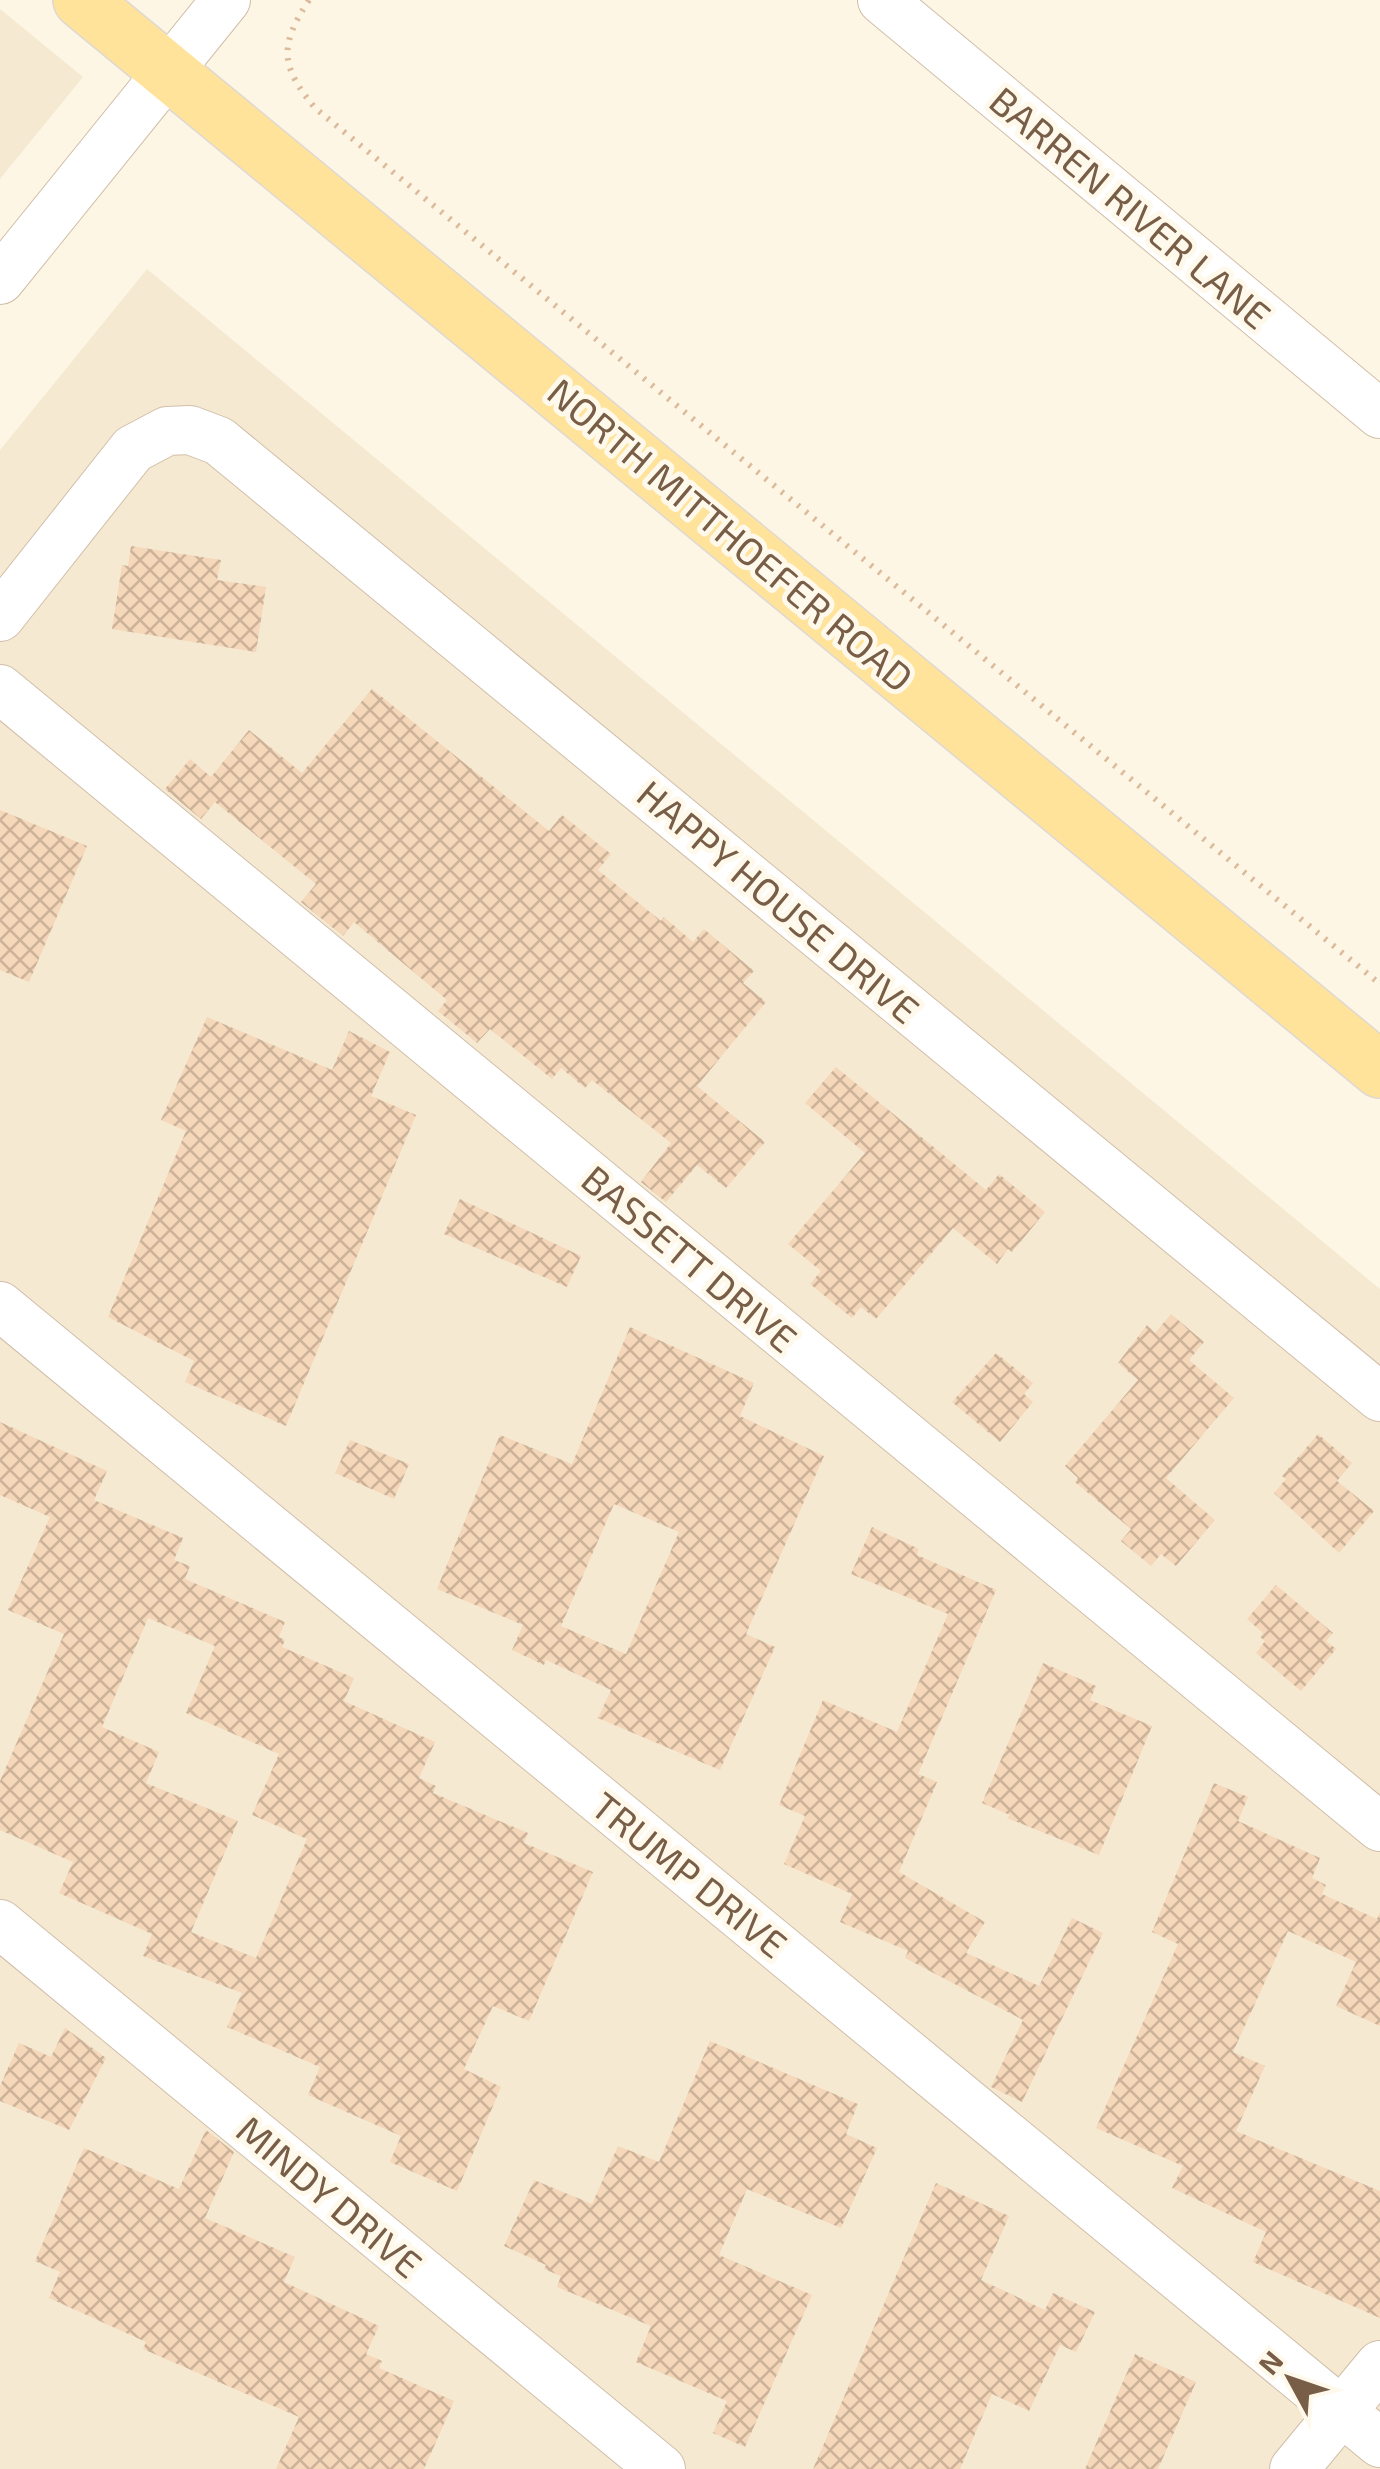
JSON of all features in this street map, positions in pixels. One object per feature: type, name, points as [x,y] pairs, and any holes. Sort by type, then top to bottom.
[{"type":"main road","name":"NORTH MITTHOEFER ROAD","points":[[81,0],[1380,1070]]},
{"type":"street","points":[[0,280],[226,0]]},
{"type":"street","name":"BARREN RIVER LANE","points":[[882,0],[1380,414]]},
{"type":"street","name":"HAPPY HOUSE DRIVE","points":[[0,617],[132,450],[167,431],[190,430],[225,444],[1380,1397]]},
{"type":"street","name":"BASSETT DRIVE","points":[[0,689],[1380,1827]]},
{"type":"street","name":"TRUMP DRIVE","points":[[0,1306],[1380,2443]]},
{"type":"street","name":"MINDY DRIVE","points":[[0,1924],[661,2469]]},
{"type":"street","points":[[1294,2469],[1380,2365]]},
{"type":"path","points":[[309,0],[292,27],[287,58],[294,83],[315,108],[1380,984]]},
{"type":"shaded area","points":[[0,9],[83,77],[0,179]]},
{"type":"shaded area","points":[[147,269],[1380,1289],[1380,2469],[0,2469],[0,450]]},
{"type":"building","points":[[131,546],[221,560],[217,580],[266,587],[256,652],[112,629],[122,565],[128,566]]},
{"type":"building","points":[[372,689],[549,831],[562,815],[611,854],[598,870],[661,921],[664,917],[693,942],[704,929],[754,971],[743,983],[766,1002],[697,1086],[765,1142],[726,1188],[697,1165],[666,1202],[641,1182],[671,1143],[592,1080],[585,1088],[561,1068],[552,1079],[490,1029],[477,1043],[438,1011],[447,1000],[354,922],[343,936],[301,902],[316,884],[215,802],[201,819],[165,789],[190,759],[211,777],[249,730],[302,773]]},
{"type":"building","points":[[0,810],[87,846],[29,982],[0,970]]},
{"type":"building","points":[[207,1017],[332,1070],[349,1031],[390,1052],[371,1096],[416,1115],[286,1426],[185,1382],[194,1361],[108,1317],[186,1131],[161,1120]]},
{"type":"building","points":[[836,1067],[986,1190],[999,1174],[1045,1212],[1012,1252],[1008,1249],[997,1264],[953,1228],[876,1319],[861,1307],[852,1318],[810,1284],[821,1271],[788,1244],[865,1153],[805,1103]]},
{"type":"building","points":[[460,1199],[581,1256],[567,1287],[444,1234]]},
{"type":"building","points":[[1171,1314],[1204,1342],[1189,1360],[1234,1398],[1166,1478],[1215,1520],[1176,1566],[1161,1554],[1151,1566],[1121,1541],[1131,1529],[1075,1482],[1078,1478],[1065,1466],[1138,1380],[1118,1363],[1147,1325],[1155,1333]]},
{"type":"building","points":[[630,1327],[754,1383],[740,1416],[824,1456],[746,1634],[775,1647],[720,1770],[598,1718],[611,1690],[546,1660],[544,1665],[512,1650],[523,1625],[437,1589],[500,1435],[572,1464]],"holes":[[[614,1504],[679,1532],[626,1654],[561,1626]]]},
{"type":"building","points":[[996,1353],[1033,1383],[1024,1394],[1033,1402],[1000,1442],[952,1402]]},
{"type":"building","points":[[0,1422],[107,1471],[94,1500],[183,1538],[174,1560],[190,1566],[185,1579],[285,1622],[279,1637],[285,1640],[282,1647],[354,1678],[344,1701],[435,1742],[419,1778],[436,1786],[433,1793],[528,1833],[524,1843],[593,1872],[529,2021],[493,2006],[464,2069],[501,2087],[457,2191],[390,2162],[401,2136],[308,2095],[320,2067],[227,2027],[242,1993],[143,1956],[152,1934],[59,1893],[73,1862],[0,1830],[0,1781],[64,1634],[8,1610],[50,1517],[0,1495]],"holes":[[[148,1618],[215,1646],[186,1713],[279,1754],[252,1815],[307,1839],[256,1958],[191,1932],[238,1821],[146,1783],[159,1752],[102,1727]]]},
{"type":"building","points":[[1318,1434],[1352,1463],[1337,1481],[1374,1511],[1339,1553],[1274,1493],[1286,1479],[1282,1476]]},
{"type":"building","points":[[350,1440],[409,1464],[394,1499],[335,1473]]},
{"type":"building","points":[[872,1527],[919,1549],[917,1555],[996,1590],[918,1774],[937,1782],[899,1872],[985,1922],[966,1953],[1039,1986],[1072,1918],[1103,1933],[1022,2102],[991,2087],[1023,2020],[905,1958],[908,1951],[840,1922],[852,1894],[784,1864],[805,1816],[779,1805],[823,1700],[897,1732],[948,1614],[851,1574]]},
{"type":"building","points":[[1276,1585],[1333,1633],[1326,1641],[1336,1649],[1301,1691],[1256,1653],[1265,1641],[1260,1637],[1263,1633],[1247,1619]]},
{"type":"building","points":[[1043,1663],[1096,1686],[1090,1700],[1152,1726],[1099,1855],[1007,1818],[1010,1815],[982,1803]]},
{"type":"building","points":[[1214,1783],[1248,1797],[1238,1821],[1320,1858],[1312,1878],[1326,1885],[1322,1894],[1377,1919],[1380,1912],[1380,2026],[1336,2006],[1356,1962],[1288,1931],[1233,2052],[1265,2066],[1236,2131],[1380,2191],[1380,2318],[1253,2262],[1266,2232],[1172,2188],[1183,2166],[1096,2128],[1178,1944],[1152,1932]]},
{"type":"building","points":[[65,2028],[106,2058],[69,2130],[0,2101],[0,2086],[19,2043],[51,2057]]},
{"type":"building","points":[[710,2041],[858,2104],[846,2134],[877,2148],[841,2228],[747,2189],[719,2255],[812,2295],[745,2447],[713,2433],[727,2401],[636,2362],[651,2326],[557,2287],[561,2276],[504,2246],[534,2180],[592,2204],[618,2146],[659,2162]]},
{"type":"building","points":[[206,2130],[234,2152],[205,2218],[295,2257],[284,2282],[379,2326],[366,2354],[382,2361],[379,2368],[454,2401],[424,2469],[276,2469],[299,2417],[143,2349],[146,2342],[49,2298],[60,2272],[35,2261],[84,2148],[179,2189]]},
{"type":"building","points":[[936,2183],[1009,2216],[981,2280],[1045,2310],[1053,2293],[1095,2312],[1076,2352],[1060,2345],[1029,2411],[992,2394],[960,2469],[813,2469]]},
{"type":"building","points":[[1135,2354],[1196,2382],[1158,2469],[1085,2469]]}]
